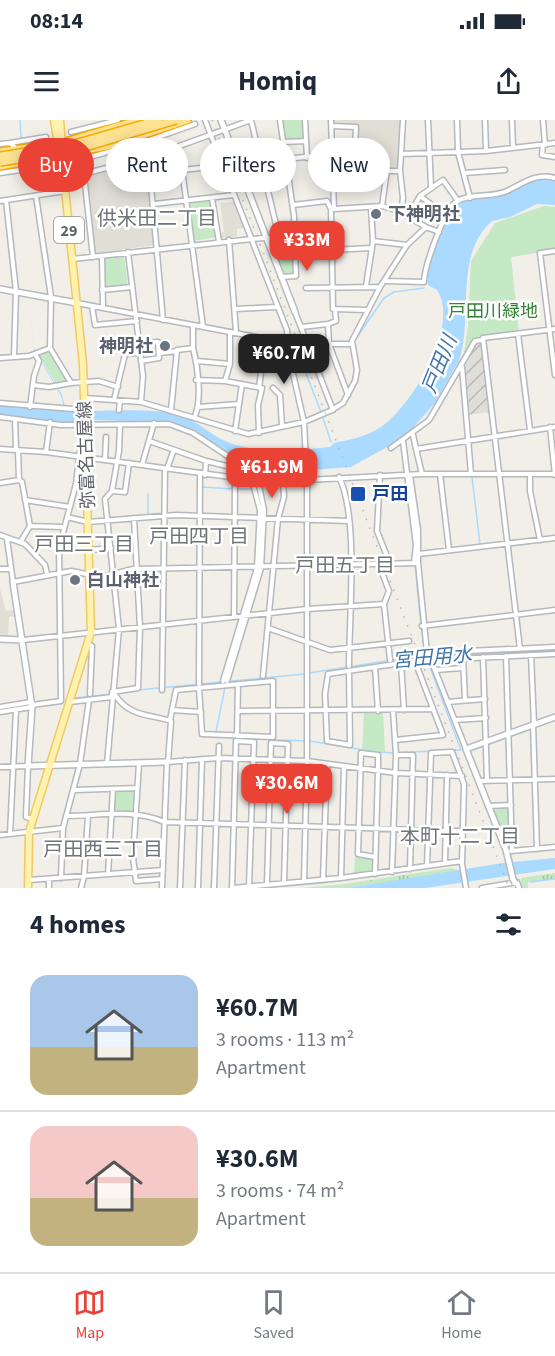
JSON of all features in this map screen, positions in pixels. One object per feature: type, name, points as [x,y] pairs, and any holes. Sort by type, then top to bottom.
[{"type":"highway","points":[[74,138],[140,120]]},
{"type":"highway","points":[[0,154],[71,145],[158,120]]},
{"type":"highway","points":[[2,165],[72,152],[176,120]]},
{"type":"highway","points":[[138,138],[187,120]]},
{"type":"highway","points":[[0,154],[18,150]]},
{"type":"highway","points":[[2,165],[18,163]]},
{"type":"main road","name":"弥富名古屋線","points":[[54,120],[59,138]]},
{"type":"main road","name":"弥富名古屋線","points":[[60,120],[60,138]]},
{"type":"main road","name":"弥富名古屋線","points":[[28,888],[29,832],[92,632],[85,398],[65,192]]},
{"type":"street","points":[[71,132],[97,130],[118,120]]},
{"type":"street","points":[[205,120],[212,138]]},
{"type":"street","points":[[220,120],[227,138]]},
{"type":"street","points":[[188,144],[251,120],[255,138]]},
{"type":"street","points":[[280,120],[283,138]]},
{"type":"street","points":[[296,159],[307,158],[305,120]]},
{"type":"street","points":[[332,120],[332,138]]},
{"type":"street","points":[[401,213],[403,198],[400,171],[403,120]]},
{"type":"street","points":[[429,120],[431,187]]},
{"type":"street","points":[[457,120],[458,152],[470,198]]},
{"type":"street","points":[[485,120],[486,151]]},
{"type":"street","points":[[512,120],[513,148]]},
{"type":"street","points":[[543,120],[542,155],[555,158]]},
{"type":"street","points":[[157,138],[195,124]]},
{"type":"street","points":[[332,126],[356,127],[355,138]]},
{"type":"street","points":[[160,137],[162,129]]},
{"type":"street","points":[[0,144],[46,137]]},
{"type":"street","points":[[296,141],[306,141]]},
{"type":"street","points":[[10,143],[18,150]]},
{"type":"street","points":[[401,154],[486,151],[555,144]]},
{"type":"street","points":[[2,165],[0,172],[18,169]]},
{"type":"street","points":[[390,170],[400,171]]},
{"type":"street","points":[[465,173],[504,170]]},
{"type":"street","points":[[386,281],[424,282],[424,270],[439,232],[458,201],[504,192],[537,177],[555,178]]},
{"type":"street","points":[[408,217],[420,196],[443,180],[458,201]]},
{"type":"street","points":[[0,201],[65,192]]},
{"type":"street","points":[[86,192],[93,256]]},
{"type":"street","points":[[153,192],[163,320]]},
{"type":"street","points":[[185,192],[203,327]]},
{"type":"street","points":[[233,192],[287,330],[304,422],[308,566],[308,761],[304,881]]},
{"type":"street","points":[[249,192],[333,410]]},
{"type":"street","points":[[268,192],[279,237]]},
{"type":"street","points":[[281,277],[296,276],[291,192]]},
{"type":"street","points":[[301,327],[336,321],[330,250],[333,192]]},
{"type":"street","points":[[382,206],[384,192]]},
{"type":"street","points":[[154,204],[234,195]]},
{"type":"street","points":[[36,196],[51,297],[50,348],[71,383]]},
{"type":"street","points":[[420,196],[447,216]]},
{"type":"street","points":[[212,198],[219,242]]},
{"type":"street","points":[[6,200],[16,291],[14,357]]},
{"type":"street","points":[[293,205],[327,201],[333,209]]},
{"type":"street","points":[[333,209],[382,206],[439,232]]},
{"type":"street","points":[[366,286],[373,241],[371,208]]},
{"type":"street","points":[[85,398],[141,402],[195,416],[235,431],[260,433],[304,422],[333,410],[348,396],[357,370],[352,344],[368,310],[406,245],[426,228]]},
{"type":"street","points":[[72,259],[252,238],[295,236],[330,238]]},
{"type":"street","points":[[229,240],[236,333]]},
{"type":"street","points":[[373,241],[406,245]]},
{"type":"street","points":[[330,250],[372,248]]},
{"type":"street","points":[[555,251],[540,253],[552,330],[555,375]]},
{"type":"street","points":[[128,252],[140,343],[143,387],[141,402]]},
{"type":"street","points":[[102,256],[103,308]]},
{"type":"street","points":[[102,290],[132,287]]},
{"type":"street","points":[[306,288],[380,287]]},
{"type":"street","points":[[0,289],[288,343]]},
{"type":"street","points":[[92,306],[95,325],[136,321]]},
{"type":"street","points":[[235,309],[278,307]]},
{"type":"street","points":[[335,309],[368,310]]},
{"type":"street","points":[[328,324],[329,344],[348,396]]},
{"type":"street","points":[[193,325],[193,348],[197,361],[198,407],[195,416]]},
{"type":"street","points":[[391,448],[412,435],[429,420],[476,341],[552,330]]},
{"type":"street","points":[[225,381],[230,364],[230,332]]},
{"type":"street","points":[[518,334],[530,430]]},
{"type":"street","points":[[259,388],[262,364],[266,362],[266,338]]},
{"type":"street","points":[[483,340],[520,649]]},
{"type":"street","points":[[140,343],[158,342],[160,353],[159,358],[141,361]]},
{"type":"street","points":[[307,344],[352,344]]},
{"type":"street","points":[[0,358],[36,354],[50,348]]},
{"type":"street","points":[[160,353],[193,348]]},
{"type":"street","points":[[171,410],[177,351]]},
{"type":"street","points":[[120,411],[117,401],[118,387],[125,354],[140,353]]},
{"type":"street","points":[[30,407],[39,361],[36,354]]},
{"type":"street","points":[[197,361],[230,364]]},
{"type":"street","points":[[462,367],[471,474]]},
{"type":"street","points":[[196,380],[225,381],[262,388],[258,405],[260,433]]},
{"type":"street","points":[[33,385],[57,386],[99,381],[118,387]]},
{"type":"street","points":[[235,431],[242,384]]},
{"type":"street","points":[[273,388],[280,395],[282,426]]},
{"type":"street","points":[[0,403],[85,410]]},
{"type":"street","points":[[198,407],[239,404]]},
{"type":"street","points":[[0,417],[61,425],[169,424],[193,433],[229,457],[291,471]]},
{"type":"street","points":[[15,419],[19,480],[30,526],[21,541]]},
{"type":"street","points":[[46,452],[50,422]]},
{"type":"street","points":[[142,465],[154,423]]},
{"type":"street","points":[[107,764],[119,629],[105,499],[112,491],[120,424]]},
{"type":"street","points":[[0,449],[79,456],[202,475],[254,480],[307,480],[422,474],[555,475],[552,427],[416,449]]},
{"type":"street","points":[[412,435],[422,474]]},
{"type":"street","points":[[105,460],[106,437]]},
{"type":"street","points":[[148,441],[173,452],[283,480]]},
{"type":"street","points":[[403,441],[419,554],[416,563]]},
{"type":"street","points":[[0,707],[31,705],[62,699],[59,548],[78,470],[81,442],[86,442]]},
{"type":"street","points":[[162,689],[162,515],[166,469],[173,452]]},
{"type":"street","points":[[162,888],[170,720],[176,690],[199,686],[273,681],[273,737],[202,734],[199,686],[199,517],[202,475],[207,461]]},
{"type":"street","points":[[112,491],[125,492],[129,463]]},
{"type":"street","points":[[78,470],[87,472]]},
{"type":"street","points":[[225,681],[259,567],[262,519],[254,471]]},
{"type":"street","points":[[440,474],[449,550]]},
{"type":"street","points":[[530,474],[530,491],[540,540]]},
{"type":"street","points":[[380,475],[377,531],[390,564]]},
{"type":"street","points":[[409,475],[422,626],[427,653],[555,647]]},
{"type":"street","points":[[339,477],[345,490],[350,521],[349,565],[349,669],[351,711],[350,745],[327,741],[328,674],[349,669],[375,668],[415,661],[443,735],[395,740]]},
{"type":"street","points":[[234,617],[235,479]]},
{"type":"street","points":[[0,483],[19,480]]},
{"type":"street","points":[[264,676],[278,519],[284,497],[283,480]]},
{"type":"street","points":[[25,500],[70,507]]},
{"type":"street","points":[[67,517],[88,522],[108,522],[162,515],[350,521]]},
{"type":"street","points":[[69,702],[89,700],[138,688],[140,627],[134,518]]},
{"type":"street","points":[[30,526],[63,527]]},
{"type":"street","points":[[0,535],[7,539],[21,541],[45,565],[47,574]]},
{"type":"street","points":[[419,554],[555,538]]},
{"type":"street","points":[[7,539],[9,569],[13,582],[31,705],[26,817],[33,819]]},
{"type":"street","points":[[89,550],[111,548]]},
{"type":"street","points":[[13,582],[71,571],[89,577],[137,568],[416,563]]},
{"type":"street","points":[[379,565],[390,591],[384,604],[390,660]]},
{"type":"street","points":[[0,569],[9,569]]},
{"type":"street","points":[[0,639],[22,640],[307,609],[384,604]]},
{"type":"street","points":[[422,626],[555,609]]},
{"type":"street","points":[[268,628],[330,650],[410,641]]},
{"type":"street","points":[[88,644],[92,646],[90,694]]},
{"type":"street","points":[[531,655],[537,849]]},
{"type":"street","points":[[482,888],[517,882],[515,883],[508,854],[431,660],[555,655]]},
{"type":"street","points":[[506,656],[511,805],[508,854]]},
{"type":"street","points":[[483,657],[488,781]]},
{"type":"street","points":[[463,658],[465,700]]},
{"type":"street","points":[[401,663],[404,710]]},
{"type":"street","points":[[375,668],[378,711]]},
{"type":"street","points":[[435,669],[463,668]]},
{"type":"street","points":[[237,736],[238,684]]},
{"type":"street","points":[[112,694],[138,716],[170,720]]},
{"type":"street","points":[[447,702],[485,699]]},
{"type":"street","points":[[61,878],[63,828],[80,764],[89,700]]},
{"type":"street","points":[[0,712],[31,705]]},
{"type":"street","points":[[238,711],[433,709]]},
{"type":"street","points":[[10,834],[16,710]]},
{"type":"street","points":[[172,710],[201,712]]},
{"type":"street","points":[[392,872],[396,773],[393,710]]},
{"type":"street","points":[[466,749],[555,717]]},
{"type":"street","points":[[455,720],[486,718]]},
{"type":"street","points":[[249,886],[254,742],[236,741],[232,888],[341,878],[462,861]]},
{"type":"street","points":[[267,885],[271,743],[288,744],[284,883]]},
{"type":"street","points":[[214,888],[219,746]]},
{"type":"street","points":[[427,866],[431,753],[452,752],[464,784],[462,868],[466,886]]},
{"type":"street","points":[[375,857],[358,854],[361,753],[378,755],[375,874]]},
{"type":"street","points":[[396,753],[413,755],[410,869]]},
{"type":"street","points":[[0,767],[236,758],[308,761],[396,773],[462,776]]},
{"type":"street","points":[[198,888],[202,759]]},
{"type":"street","points":[[180,888],[184,760]]},
{"type":"street","points":[[139,763],[136,881],[162,879]]},
{"type":"street","points":[[323,880],[327,764]]},
{"type":"street","points":[[341,878],[344,766]]},
{"type":"street","points":[[445,863],[447,775]]},
{"type":"street","points":[[478,781],[555,779]]},
{"type":"street","points":[[74,790],[137,788]]},
{"type":"street","points":[[108,874],[113,789]]},
{"type":"street","points":[[488,806],[511,805]]},
{"type":"street","points":[[66,816],[136,814],[152,816],[164,822],[463,831]]},
{"type":"street","points":[[81,888],[84,877],[88,816]]},
{"type":"street","points":[[0,835],[63,828]]},
{"type":"street","points":[[508,854],[555,847]]},
{"type":"street","points":[[28,880],[163,870]]},
{"type":"street","points":[[49,879],[49,888]]},
{"type":"shaded area","points":[[333,120],[402,120],[397,167],[390,169],[390,138],[356,138],[357,126],[335,125]]},
{"type":"shaded area","points":[[106,172],[106,192],[148,192],[156,245],[95,253],[87,192],[94,192],[94,175]]},
{"type":"shaded area","points":[[234,202],[244,228],[237,229],[237,236],[221,238],[219,233],[224,232],[220,203]]},
{"type":"shaded area","points":[[477,342],[481,342],[489,412],[467,415],[464,368]]},
{"type":"shaded area","points":[[0,589],[6,611],[15,610],[16,616],[9,617],[8,638],[0,637]]},
{"type":"green space","points":[[283,120],[303,120],[303,139],[285,138]]},
{"type":"green space","points":[[210,200],[217,237],[194,241],[188,204]]},
{"type":"green space","name":"戸田川緑地","points":[[544,206],[555,207],[555,250],[511,257],[519,332],[481,337],[467,353],[464,352],[468,326],[471,261],[495,223]]},
{"type":"green space","points":[[291,238],[295,273],[284,274],[270,242]]},
{"type":"green space","points":[[124,255],[128,287],[104,288],[104,259]]},
{"type":"green space","points":[[49,351],[67,382],[57,385],[39,355]]},
{"type":"green space","points":[[364,713],[383,713],[385,752],[362,750]]},
{"type":"green space","points":[[134,790],[135,811],[114,813],[115,792]]},
{"type":"green space","points":[[508,807],[510,843],[508,845],[492,810]]},
{"type":"green space","points":[[355,857],[372,858],[373,872],[354,875]]},
{"type":"green space","points":[[451,868],[461,871],[347,888],[302,888],[344,884]]},
{"type":"green space","points":[[555,873],[555,879],[528,882],[528,888],[520,888],[518,882],[521,878]]},
{"type":"green space","points":[[378,875],[323,884],[322,882],[322,884],[266,888]]},
{"type":"water","name":"戸田川","points":[[544,178],[555,180],[555,205],[537,204],[510,217],[492,221],[480,235],[472,251],[466,287],[463,344],[459,361],[462,363],[458,362],[435,403],[404,438],[351,467],[311,470],[253,462],[253,459],[223,451],[193,429],[169,422],[87,420],[62,424],[0,416],[0,406],[65,411],[61,396],[34,349],[28,296],[34,348],[62,395],[66,411],[136,410],[175,414],[191,420],[230,443],[266,449],[293,450],[330,447],[334,443],[367,434],[391,419],[404,404],[417,386],[437,345],[443,306],[437,290],[428,285],[428,265],[452,208],[463,201],[501,196]]},
{"type":"water","points":[[555,858],[555,869],[425,888],[347,888],[503,863]]},
{"type":"waterway","points":[[20,120],[21,138]]},
{"type":"waterway","points":[[355,340],[384,298],[394,292],[424,288]]},
{"type":"waterway","points":[[522,336],[547,332]]},
{"type":"waterway","points":[[487,340],[516,336]]},
{"type":"waterway","points":[[302,363],[321,412]]},
{"type":"waterway","points":[[323,418],[331,442]]},
{"type":"waterway","points":[[472,477],[480,544]]},
{"type":"waterway","points":[[202,487],[233,489]]},
{"type":"waterway","points":[[237,489],[251,489]]},
{"type":"waterway","points":[[148,494],[148,515],[161,514]]},
{"type":"waterway","points":[[511,546],[555,540]]},
{"type":"waterway","points":[[421,556],[505,546]]},
{"type":"waterway","points":[[415,564],[420,616]]},
{"type":"waterway","points":[[420,618],[425,654]]},
{"type":"waterway","points":[[427,627],[503,618]]},
{"type":"waterway","name":"宮田用水","points":[[309,673],[425,655],[555,649]]},
{"type":"waterway","points":[[410,752],[461,750],[427,659]]},
{"type":"waterway","name":"宮田用水","points":[[127,691],[305,674]]},
{"type":"waterway","points":[[216,732],[225,687]]},
{"type":"waterway","name":"宮田用水","points":[[76,698],[111,694]]},
{"type":"waterway","points":[[216,737],[306,741]]},
{"type":"waterway","points":[[310,741],[376,752]]},
{"type":"waterway","points":[[379,752],[393,753]]},
{"type":"waterway","points":[[398,753],[407,752]]},
{"type":"waterway","points":[[530,882],[555,879]]},
{"type":"railway","points":[[212,120],[509,888]]},
{"type":"place","name":"下神明社","points":[[376,214]]},
{"type":"place","name":"神明社","points":[[165,346]]},
{"type":"place","name":"戸田","points":[[358,494]]},
{"type":"place","name":"白山神社","points":[[75,580]]},
{"type":"district","name":"供米田二丁目","points":[[157,218]]},
{"type":"district","name":"戸田四丁目","points":[[199,536]]},
{"type":"district","name":"戸田三丁目","points":[[84,544]]},
{"type":"district","name":"戸田五丁目","points":[[345,565]]},
{"type":"district","name":"本町十二丁目","points":[[460,836]]},
{"type":"district","name":"戸田西三丁目","points":[[103,849]]}]
